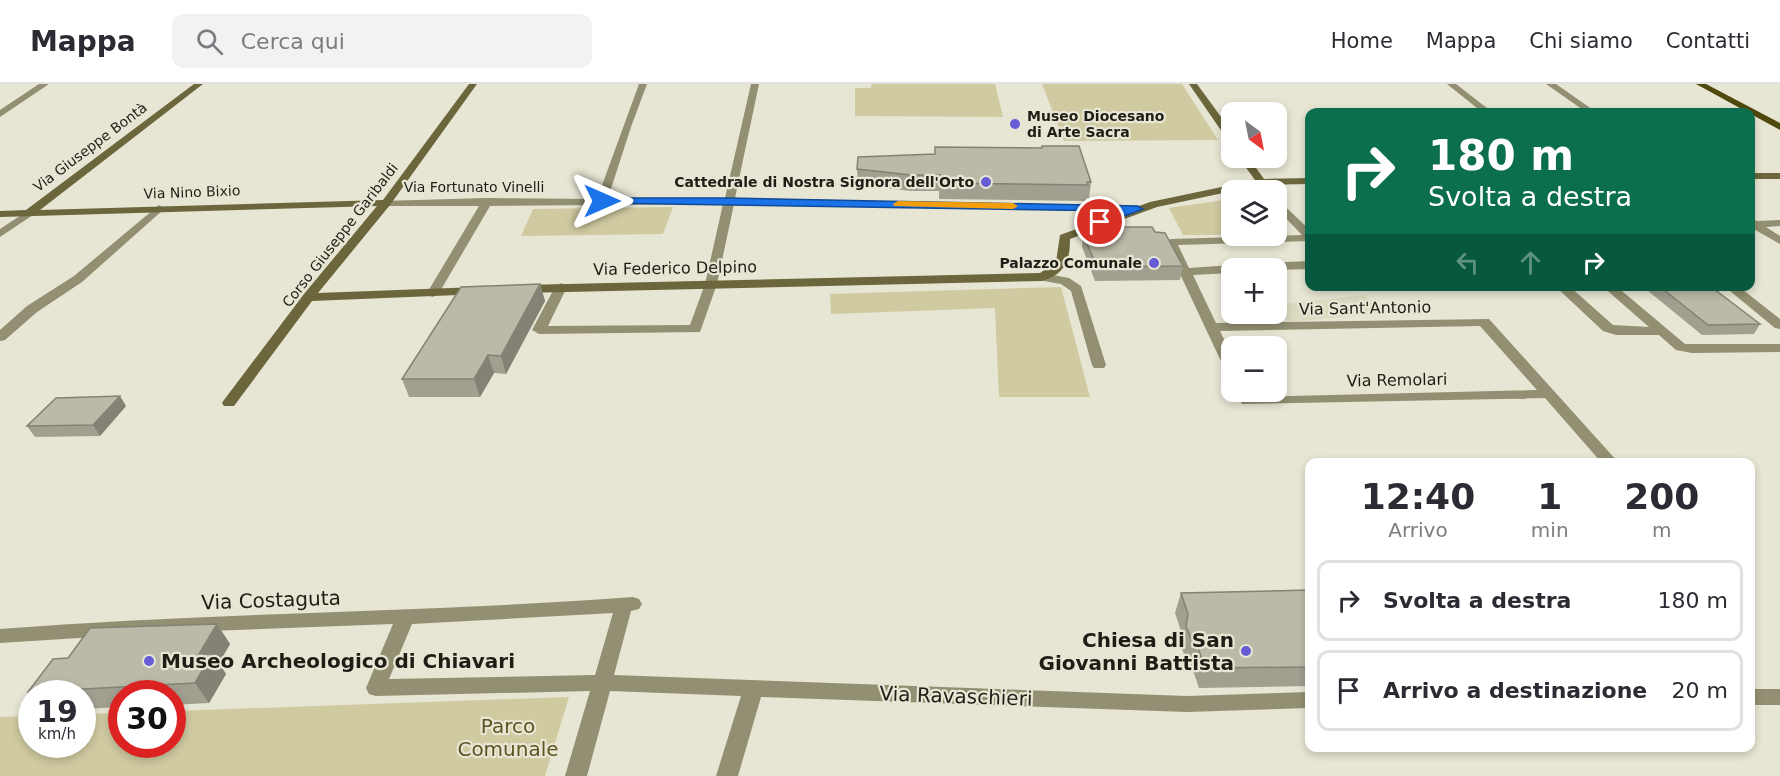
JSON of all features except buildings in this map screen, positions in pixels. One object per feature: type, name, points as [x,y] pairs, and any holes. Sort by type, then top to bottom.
[{"type":"main road","points":[[1700,84],[1745,108]]},
{"type":"main road","points":[[1755,114],[1780,127]]},
{"type":"street","points":[[0,114],[45,84]]},
{"type":"street","name":"Via Giuseppe Bontà","points":[[0,234],[199,84]]},
{"type":"street","name":"Corso Giuseppe Garibaldi","points":[[229,403],[308,297],[386,203],[473,84]]},
{"type":"street","points":[[602,201],[626,127],[644,84]]},
{"type":"street","points":[[561,287],[539,330],[695,329],[711,284],[755,84]]},
{"type":"street","points":[[1193,84],[1221,124]]},
{"type":"street","points":[[1450,84],[1481,108]]},
{"type":"street","points":[[1550,84],[1586,108]]},
{"type":"street","points":[[1755,176],[1780,176]]},
{"type":"street","points":[[1287,184],[1305,182]]},
{"type":"street","points":[[1042,277],[1058,271],[1064,261],[1064,237],[1138,209],[1221,194]]},
{"type":"street","points":[[433,293],[487,201]]},
{"type":"street","name":"Via Fortunato Vinelli","points":[[386,203],[729,201],[1138,209]]},
{"type":"street","name":"Via Nino Bixio","points":[[0,214],[386,203]]},
{"type":"street","points":[[0,337],[33,309],[78,279],[159,208]]},
{"type":"street","points":[[1287,213],[1305,232]]},
{"type":"street","points":[[1755,223],[1780,223]]},
{"type":"street","points":[[1755,225],[1780,241]]},
{"type":"street","points":[[1221,350],[1171,242],[1305,237]]},
{"type":"street","points":[[1287,266],[1305,265]]},
{"type":"street","points":[[1185,272],[1221,270]]},
{"type":"street","points":[[1042,277],[1065,281],[1077,289],[1099,365]]},
{"type":"street","name":"Via Federico Delpino","points":[[515,289],[1042,277]]},
{"type":"street","points":[[308,297],[492,291]]},
{"type":"street","points":[[1567,291],[1608,328],[1616,331],[1661,331]]},
{"type":"street","points":[[1614,291],[1685,348],[1780,348]]},
{"type":"street","points":[[1736,291],[1780,325]]},
{"type":"street","name":"Via Sant'Antonio","points":[[1210,327],[1484,322],[1548,394]]},
{"type":"street","points":[[1548,394],[1606,458]]},
{"type":"street","name":"Via Remolari","points":[[1287,396],[1548,394]]},
{"type":"street","name":"Via Costaguta","points":[[0,636],[138,626],[405,619],[549,612],[628,604],[603,683]]},
{"type":"street","name":"Via Ravaschieri","points":[[405,619],[376,688],[603,683],[1187,704],[1305,700]]},
{"type":"street","points":[[576,776],[603,683]]},
{"type":"street","points":[[727,776],[753,689]]},
{"type":"street","points":[[1755,697],[1780,697]]},
{"type":"shaded area","points":[[1364,295],[1383,313],[1289,322],[1287,304]]},
{"type":"green space","points":[[872,84],[995,84],[1003,117],[855,116],[855,88],[871,88]]},
{"type":"green space","points":[[1042,84],[1182,84],[1218,140],[1064,141]]},
{"type":"green space","points":[[1221,200],[1221,235],[1183,235],[1169,208]]},
{"type":"green space","points":[[673,207],[663,234],[521,236],[533,209]]},
{"type":"green space","points":[[1061,287],[1090,397],[999,397],[995,308],[831,314],[830,294]]},
{"type":"green space","name":"Parco Comunale","points":[[569,697],[545,776],[0,776],[0,717],[18,716],[18,758],[96,758],[96,714],[108,713],[108,758],[186,758],[186,711]]},
{"type":"slow traffic","points":[[898,204],[1013,206]]},
{"type":"place","name":"Museo Diocesano di Arte Sacra","points":[[1015,124]]},
{"type":"place","name":"Cattedrale di Nostra Signora dell'Orto","points":[[986,182]]},
{"type":"place","name":"Palazzo Comunale","points":[[1154,263]]},
{"type":"place","name":"Chiesa di San Giovanni Battista","points":[[1246,651]]},
{"type":"place","name":"Museo Archeologico di Chiavari","points":[[149,661]]},
{"type":"route","points":[[602,201],[729,201],[1138,209],[1100,222]]}]
